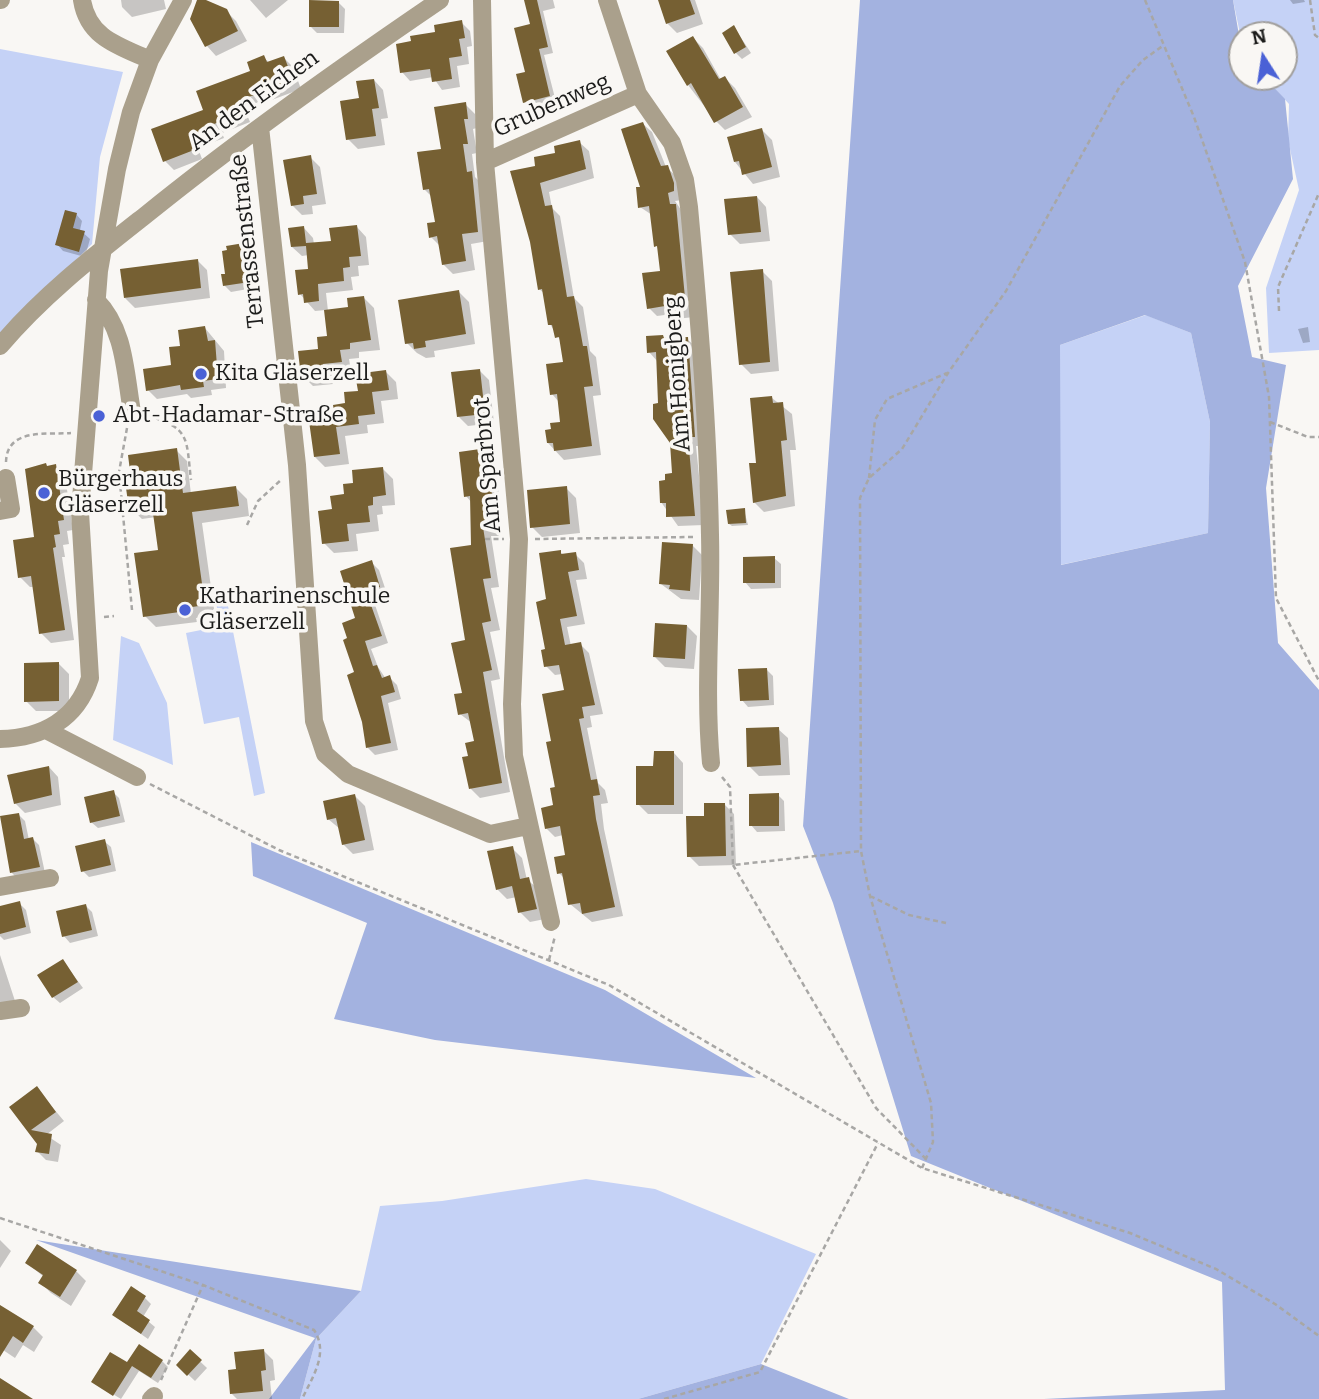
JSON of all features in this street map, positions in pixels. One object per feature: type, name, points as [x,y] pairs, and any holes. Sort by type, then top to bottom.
[{"type":"street","points":[[82,0],[85,14],[101,37],[150,60]]},
{"type":"street","points":[[0,739],[27,736],[46,730],[75,710],[85,695],[90,678],[80,499],[102,249],[123,146],[150,60],[183,0]]},
{"type":"street","name":"An den Eichen","points":[[0,346],[28,313],[102,249],[260,127],[440,0]]},
{"type":"street","name":"Am Sparbrot","points":[[482,0],[485,163],[519,539],[512,704],[514,756],[551,922]]},
{"type":"street","name":"Am Honigberg","points":[[607,0],[638,94],[672,143],[685,180],[705,378],[710,537],[707,718],[711,763]]},
{"type":"street","name":"Grubenweg","points":[[485,163],[638,94]]},
{"type":"street","name":"Terrassenstraße","points":[[260,127],[297,465],[314,721],[325,754],[348,774],[491,834],[528,826]]},
{"type":"street","points":[[96,300],[108,312],[117,329],[131,412]]},
{"type":"street","points":[[0,511],[12,509],[6,478]]},
{"type":"street","points":[[46,730],[137,777]]},
{"type":"street","points":[[0,887],[50,878]]},
{"type":"street","points":[[0,1011],[20,1008]]},
{"type":"path","points":[[1145,0],[1194,117],[1245,262],[1269,397],[1276,598],[1319,681]]},
{"type":"path","points":[[1310,0],[1315,35],[1319,38]]},
{"type":"path","points":[[869,478],[902,449],[948,373],[1006,290],[1120,86],[1143,60],[1164,46]]},
{"type":"path","points":[[1279,311],[1278,286],[1319,193]]},
{"type":"path","points":[[922,1168],[933,1142],[931,1103],[870,896],[861,851],[860,498],[869,478],[875,420],[887,399],[948,373]]},
{"type":"path","points":[[132,610],[119,472],[131,412],[174,423],[183,433],[191,480]]},
{"type":"path","points":[[1270,422],[1308,437],[1319,437]]},
{"type":"path","points":[[6,478],[6,456],[16,440],[33,433],[55,435]]},
{"type":"path","points":[[247,525],[258,501],[297,465]]},
{"type":"path","points":[[519,539],[710,537]]},
{"type":"path","points":[[711,763],[730,787],[733,865],[876,1108],[926,1159]]},
{"type":"path","points":[[137,777],[279,850],[609,985],[922,1168],[1130,1233],[1216,1269],[1275,1304],[1319,1336]]},
{"type":"path","points":[[733,865],[861,851]]},
{"type":"path","points":[[870,896],[909,915],[946,923]]},
{"type":"path","points":[[549,961],[555,940],[551,922]]},
{"type":"path","points":[[664,1399],[760,1372],[878,1143]]},
{"type":"path","points":[[0,1218],[203,1285],[314,1330],[321,1341],[319,1364],[302,1399]]},
{"type":"path","points":[[152,1397],[203,1285]]},
{"type":"shaded area","points":[[860,0],[1233,0],[1237,21],[1228,21],[1228,91],[1277,91],[1285,99],[1293,179],[1238,286],[1252,357],[1286,365],[1266,488],[1278,643],[1319,690],[1319,1399],[1044,1399],[1225,1390],[1222,1282],[911,1156],[833,903],[803,826]],"holes":[[[1145,315],[1191,333],[1210,422],[1208,533],[1061,565],[1060,345]]]},
{"type":"shaded area","points":[[1233,0],[1319,0],[1319,350],[1269,353],[1266,288],[1299,190],[1288,140],[1289,104],[1277,91],[1298,91],[1298,21],[1237,21]]},
{"type":"shaded area","points":[[0,49],[123,72],[100,157],[92,244],[0,335]]},
{"type":"shaded area","points":[[1146,315],[1191,333],[1210,422],[1208,533],[1060,565],[1060,345]]},
{"type":"shaded area","points":[[227,601],[265,793],[254,796],[239,717],[204,724],[186,633],[221,626],[216,603]]},
{"type":"shaded area","points":[[121,636],[139,643],[167,703],[173,765],[113,740]]},
{"type":"shaded area","points":[[251,842],[605,990],[756,1078],[435,1040],[334,1019],[367,923],[253,876]]},
{"type":"shaded area","points":[[586,1179],[655,1189],[816,1254],[761,1364],[638,1399],[300,1399],[316,1339],[361,1291],[380,1206],[442,1201]]},
{"type":"shaded area","points":[[36,1240],[361,1291],[316,1339],[300,1399],[269,1399],[315,1338]]},
{"type":"shaded area","points":[[761,1364],[849,1399],[638,1399]]},
{"type":"building","points":[[197,0],[206,0],[227,9],[238,31],[205,47],[190,19]]},
{"type":"building","points":[[309,0],[339,1],[339,27],[309,27]]},
{"type":"building","points":[[524,0],[537,0],[548,47],[539,49],[550,96],[523,103],[516,74],[525,72],[514,28],[530,24]]},
{"type":"building","points":[[658,0],[690,0],[695,14],[666,24]]},
{"type":"building","points":[[462,20],[465,38],[459,39],[462,56],[449,58],[452,79],[432,82],[430,69],[400,73],[396,44],[411,41],[410,36],[435,32],[434,25]]},
{"type":"building","points":[[734,25],[746,47],[734,54],[722,33]]},
{"type":"building","points":[[693,36],[719,79],[725,76],[743,107],[714,123],[691,83],[687,86],[666,51]]},
{"type":"building","points":[[264,55],[267,62],[284,56],[293,80],[238,101],[242,113],[214,124],[216,129],[190,139],[194,150],[163,162],[151,129],[203,110],[196,91],[250,71],[247,62]]},
{"type":"building","points":[[374,79],[379,108],[372,109],[376,136],[346,140],[340,101],[359,98],[356,81]]},
{"type":"building","points":[[466,102],[468,119],[464,119],[468,144],[463,144],[467,172],[472,171],[478,232],[462,234],[466,261],[442,265],[437,236],[429,238],[427,223],[435,222],[429,189],[423,190],[417,152],[441,149],[434,107]]},
{"type":"building","points":[[643,122],[661,166],[668,165],[674,183],[674,191],[668,193],[670,204],[676,204],[686,308],[666,311],[665,306],[647,309],[642,273],[660,271],[657,246],[654,247],[649,206],[638,208],[636,187],[640,187],[621,129]]},
{"type":"building","points":[[762,128],[772,167],[742,175],[739,161],[734,162],[727,137]]},
{"type":"building","points":[[580,140],[586,169],[540,183],[545,206],[552,205],[567,297],[574,296],[583,346],[587,346],[593,386],[584,387],[592,446],[554,451],[553,443],[547,443],[545,430],[551,429],[550,423],[560,422],[557,394],[550,395],[546,364],[563,362],[559,337],[555,338],[552,325],[548,325],[542,289],[538,290],[530,242],[510,171],[535,166],[534,157],[555,153],[554,146]]},
{"type":"building","points":[[311,155],[317,194],[303,196],[304,204],[291,206],[283,160]]},
{"type":"building","points":[[757,196],[761,232],[728,235],[724,199]]},
{"type":"building","points":[[65,210],[77,213],[73,228],[85,231],[79,252],[55,245]]},
{"type":"building","points":[[357,225],[361,256],[349,257],[350,267],[343,268],[344,281],[318,284],[319,301],[304,303],[303,294],[298,295],[295,270],[308,269],[306,246],[291,247],[288,228],[304,226],[306,243],[331,241],[329,228]]},
{"type":"building","points":[[250,242],[254,268],[249,269],[251,277],[242,278],[243,283],[223,286],[221,274],[225,274],[222,251],[227,250],[226,246]]},
{"type":"building","points":[[198,259],[201,288],[124,298],[120,269]]},
{"type":"building","points":[[763,269],[770,362],[739,365],[730,272]]},
{"type":"building","points":[[459,290],[466,334],[425,341],[426,347],[414,349],[413,343],[405,344],[398,300]]},
{"type":"building","points":[[364,296],[371,340],[350,343],[350,349],[340,350],[342,362],[323,364],[324,375],[301,377],[298,351],[318,349],[317,337],[327,336],[324,310],[348,307],[347,298]]},
{"type":"building","points":[[205,326],[208,341],[215,340],[218,379],[203,381],[204,387],[181,390],[180,385],[146,391],[143,369],[171,365],[169,347],[180,346],[178,330]]},
{"type":"building","points":[[663,335],[664,338],[688,337],[695,437],[688,437],[695,516],[666,517],[666,503],[660,503],[659,481],[665,480],[665,474],[672,473],[670,443],[653,419],[653,404],[658,403],[656,352],[647,353],[646,336]]},
{"type":"building","points":[[480,369],[485,414],[457,417],[451,372]]},
{"type":"building","points":[[386,370],[389,390],[372,392],[375,414],[358,416],[359,424],[336,427],[340,454],[314,457],[309,421],[335,418],[333,405],[345,403],[344,392],[358,391],[355,374]]},
{"type":"building","points":[[772,396],[773,403],[783,402],[787,440],[781,441],[786,496],[753,503],[749,463],[756,463],[750,398]]},
{"type":"building","points":[[177,448],[183,493],[236,486],[239,506],[192,512],[205,605],[186,608],[187,611],[143,617],[134,553],[158,550],[152,506],[129,509],[126,488],[132,487],[128,455]]},
{"type":"building","points":[[487,448],[492,494],[491,527],[483,527],[491,578],[483,579],[491,621],[482,623],[492,670],[483,672],[502,783],[469,789],[462,757],[468,756],[465,743],[474,741],[468,713],[458,715],[454,694],[462,693],[451,643],[465,640],[450,548],[471,545],[470,496],[464,497],[459,452]]},
{"type":"building","points":[[46,463],[47,466],[56,464],[64,520],[58,521],[60,534],[54,535],[56,547],[53,548],[65,630],[39,634],[31,576],[18,578],[13,540],[34,537],[25,469]]},
{"type":"building","points":[[383,467],[386,495],[373,497],[373,505],[368,506],[370,522],[347,524],[349,541],[322,544],[318,511],[332,509],[330,496],[344,494],[343,484],[353,483],[352,470]]},
{"type":"building","points":[[567,486],[570,524],[530,528],[527,490]]},
{"type":"building","points":[[745,508],[746,523],[728,524],[726,510]]},
{"type":"building","points":[[662,542],[693,544],[690,591],[669,589],[670,585],[659,584]]},
{"type":"building","points":[[561,550],[561,554],[576,552],[579,570],[568,572],[577,616],[560,619],[565,645],[581,642],[595,705],[582,707],[584,718],[579,719],[591,780],[597,779],[600,795],[593,796],[596,819],[615,907],[582,914],[580,903],[568,905],[562,873],[557,874],[554,857],[565,855],[560,826],[545,829],[541,808],[553,805],[550,788],[555,787],[546,742],[551,741],[542,694],[564,690],[559,665],[544,667],[541,650],[545,649],[536,602],[546,599],[539,553]]},
{"type":"building","points":[[775,556],[775,583],[743,583],[743,557]]},
{"type":"building","points":[[372,560],[380,587],[366,591],[382,636],[365,641],[373,666],[377,665],[382,678],[390,675],[395,692],[381,696],[391,743],[366,748],[362,722],[347,675],[354,672],[343,640],[347,638],[342,623],[355,618],[340,571]]},
{"type":"building","points":[[655,623],[687,625],[685,659],[653,657]]},
{"type":"building","points":[[59,662],[59,701],[24,702],[24,663]]},
{"type":"building","points":[[767,668],[769,700],[740,701],[738,669]]},
{"type":"building","points":[[779,727],[781,765],[747,767],[746,728]]},
{"type":"building","points":[[654,751],[674,751],[674,805],[636,805],[636,766],[653,766]]},
{"type":"building","points":[[49,766],[52,795],[14,804],[7,775]]},
{"type":"building","points":[[114,790],[120,816],[90,823],[84,797]]},
{"type":"building","points":[[779,793],[779,826],[749,826],[749,794]]},
{"type":"building","points":[[355,794],[365,840],[342,845],[336,818],[327,820],[323,801]]},
{"type":"building","points":[[704,803],[725,803],[726,856],[687,857],[686,816],[704,816]]},
{"type":"building","points":[[19,813],[24,839],[33,837],[40,867],[10,873],[0,816]]},
{"type":"building","points":[[105,839],[111,865],[81,872],[75,846]]},
{"type":"building","points":[[513,846],[520,879],[529,877],[537,909],[518,913],[512,886],[496,890],[487,851]]},
{"type":"building","points":[[20,901],[26,927],[0,934],[0,906]]},
{"type":"building","points":[[86,904],[92,930],[62,937],[56,911]]},
{"type":"building","points":[[63,959],[78,982],[52,998],[37,975]]},
{"type":"building","points":[[37,1086],[56,1112],[31,1130],[52,1134],[49,1154],[35,1152],[37,1144],[9,1107]]},
{"type":"building","points":[[37,1244],[77,1270],[60,1297],[38,1283],[43,1275],[25,1263]]},
{"type":"building","points":[[131,1286],[146,1296],[137,1311],[150,1320],[141,1334],[112,1315]]},
{"type":"building","points":[[0,1305],[34,1326],[23,1343],[13,1336],[0,1357]]},
{"type":"building","points":[[139,1344],[163,1360],[151,1378],[132,1366],[113,1396],[91,1382],[110,1352],[127,1362]]},
{"type":"building","points":[[190,1349],[202,1360],[187,1376],[176,1365]]},
{"type":"building","points":[[264,1349],[266,1370],[261,1371],[263,1391],[230,1394],[228,1370],[236,1369],[234,1352]]},
{"type":"building","points":[[0,1378],[33,1399],[0,1399]]},
{"type":"place","name":"Kita Gläserzell","points":[[201,374]]},
{"type":"place","name":"Abt-Hadamar-Straße","points":[[99,416]]},
{"type":"place","name":"Bürgerhaus Gläserzell","points":[[44,493]]},
{"type":"place","name":"Katharinenschule Gläserzell","points":[[185,610]]}]
